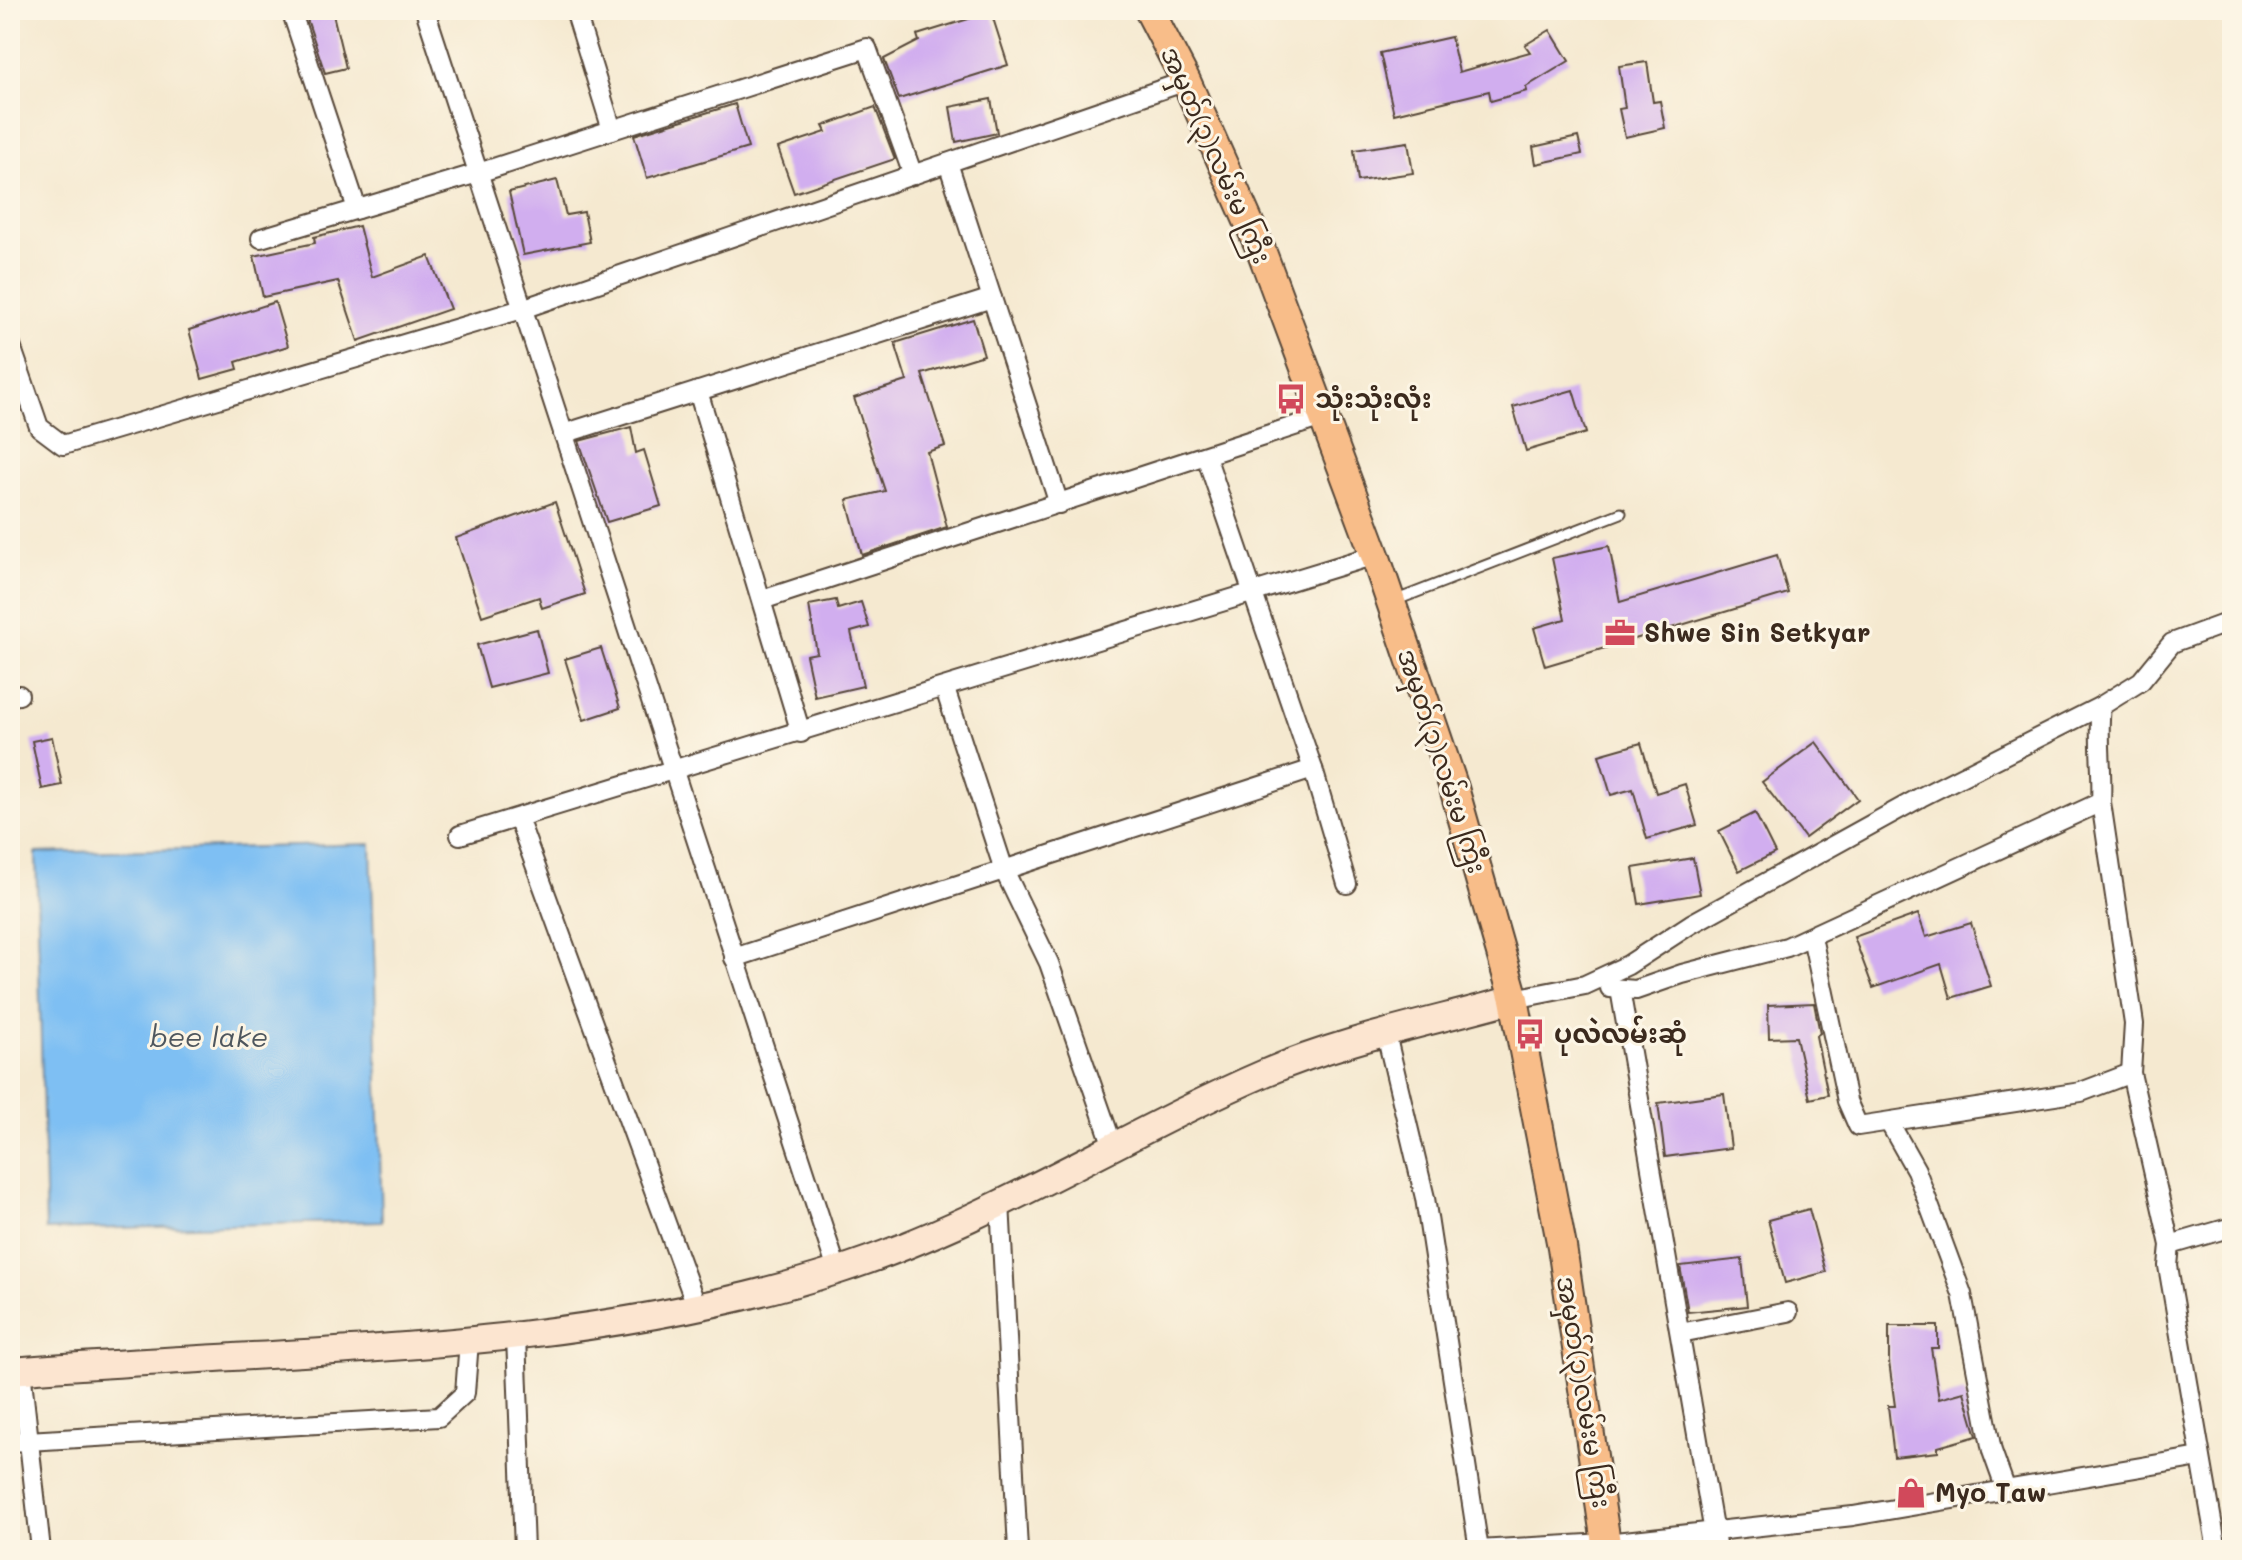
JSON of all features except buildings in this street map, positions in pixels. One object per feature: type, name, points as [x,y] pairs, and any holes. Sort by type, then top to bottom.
[{"type":"main road","name":"အမှတ်(၃)လမ်းမ ကြီး","points":[[1152,11],[1261,250],[1375,555],[1454,788],[1514,999],[1562,1247],[1607,1546]]},
{"type":"street","points":[[291,10],[357,209]]},
{"type":"street","points":[[425,10],[837,1270]]},
{"type":"street","points":[[575,10],[612,130]]},
{"type":"street","points":[[261,238],[478,173],[867,48],[913,175]]},
{"type":"street","points":[[10,343],[39,427],[63,445],[522,309],[1186,81]]},
{"type":"street","points":[[948,163],[1059,504]]},
{"type":"street","points":[[563,434],[992,298]]},
{"type":"street","points":[[698,391],[801,733]]},
{"type":"street","points":[[762,600],[1325,416]]},
{"type":"street","points":[[1206,456],[1313,769],[1347,884]]},
{"type":"street","points":[[460,835],[674,773],[1375,555]]},
{"type":"street","points":[[41,1550],[18,1442],[15,1370],[516,1336],[616,1323],[837,1270],[924,1237],[1114,1149],[1267,1072],[1386,1034],[1514,999],[1585,985],[1628,965],[1691,924],[1921,797],[2101,706],[2141,681],[2172,643],[2232,621]]},
{"type":"street","points":[[945,689],[1004,870],[1049,963],[1114,1149]]},
{"type":"street","points":[[2101,706],[2097,737],[2102,776],[2101,802],[2134,1024],[2131,1073],[2170,1245],[2168,1266],[2217,1550]]},
{"type":"street","points":[[734,958],[1313,769]]},
{"type":"street","points":[[1585,985],[1636,990],[1682,974],[1787,947],[2101,802]]},
{"type":"street","points":[[518,818],[696,1305]]},
{"type":"street","points":[[1812,937],[1847,1101],[1858,1126],[2081,1092],[2131,1073]]},
{"type":"street","points":[[1620,989],[1717,1550]]},
{"type":"street","points":[[1386,1034],[1425,1198],[1478,1550],[1607,1546],[1714,1529],[1853,1516],[2200,1457]]},
{"type":"street","points":[[1889,1122],[1916,1170],[1962,1294],[1992,1451],[2006,1490]]},
{"type":"street","points":[[1000,1202],[1018,1550]]},
{"type":"street","points":[[2170,1245],[2232,1227]]},
{"type":"street","points":[[1680,1333],[1788,1312]]},
{"type":"street","points":[[516,1336],[524,1550]]},
{"type":"street","points":[[18,1442],[439,1417],[465,1393],[469,1341]]},
{"type":"lane","points":[[1391,603],[1621,513]]},
{"type":"water","name":"bee lake","points":[[371,844],[382,1221],[46,1230],[36,853]]},
{"type":"place","name":"သုံးသုံးလုံး","points":[[1291,399]]},
{"type":"place","name":"Shwe Sin Setkyar","points":[[1620,633]]},
{"type":"place","name":"ပုလဲလမ်းဆုံ","points":[[1530,1034]]},
{"type":"place","name":"Myo Taw","points":[[1911,1493]]}]
